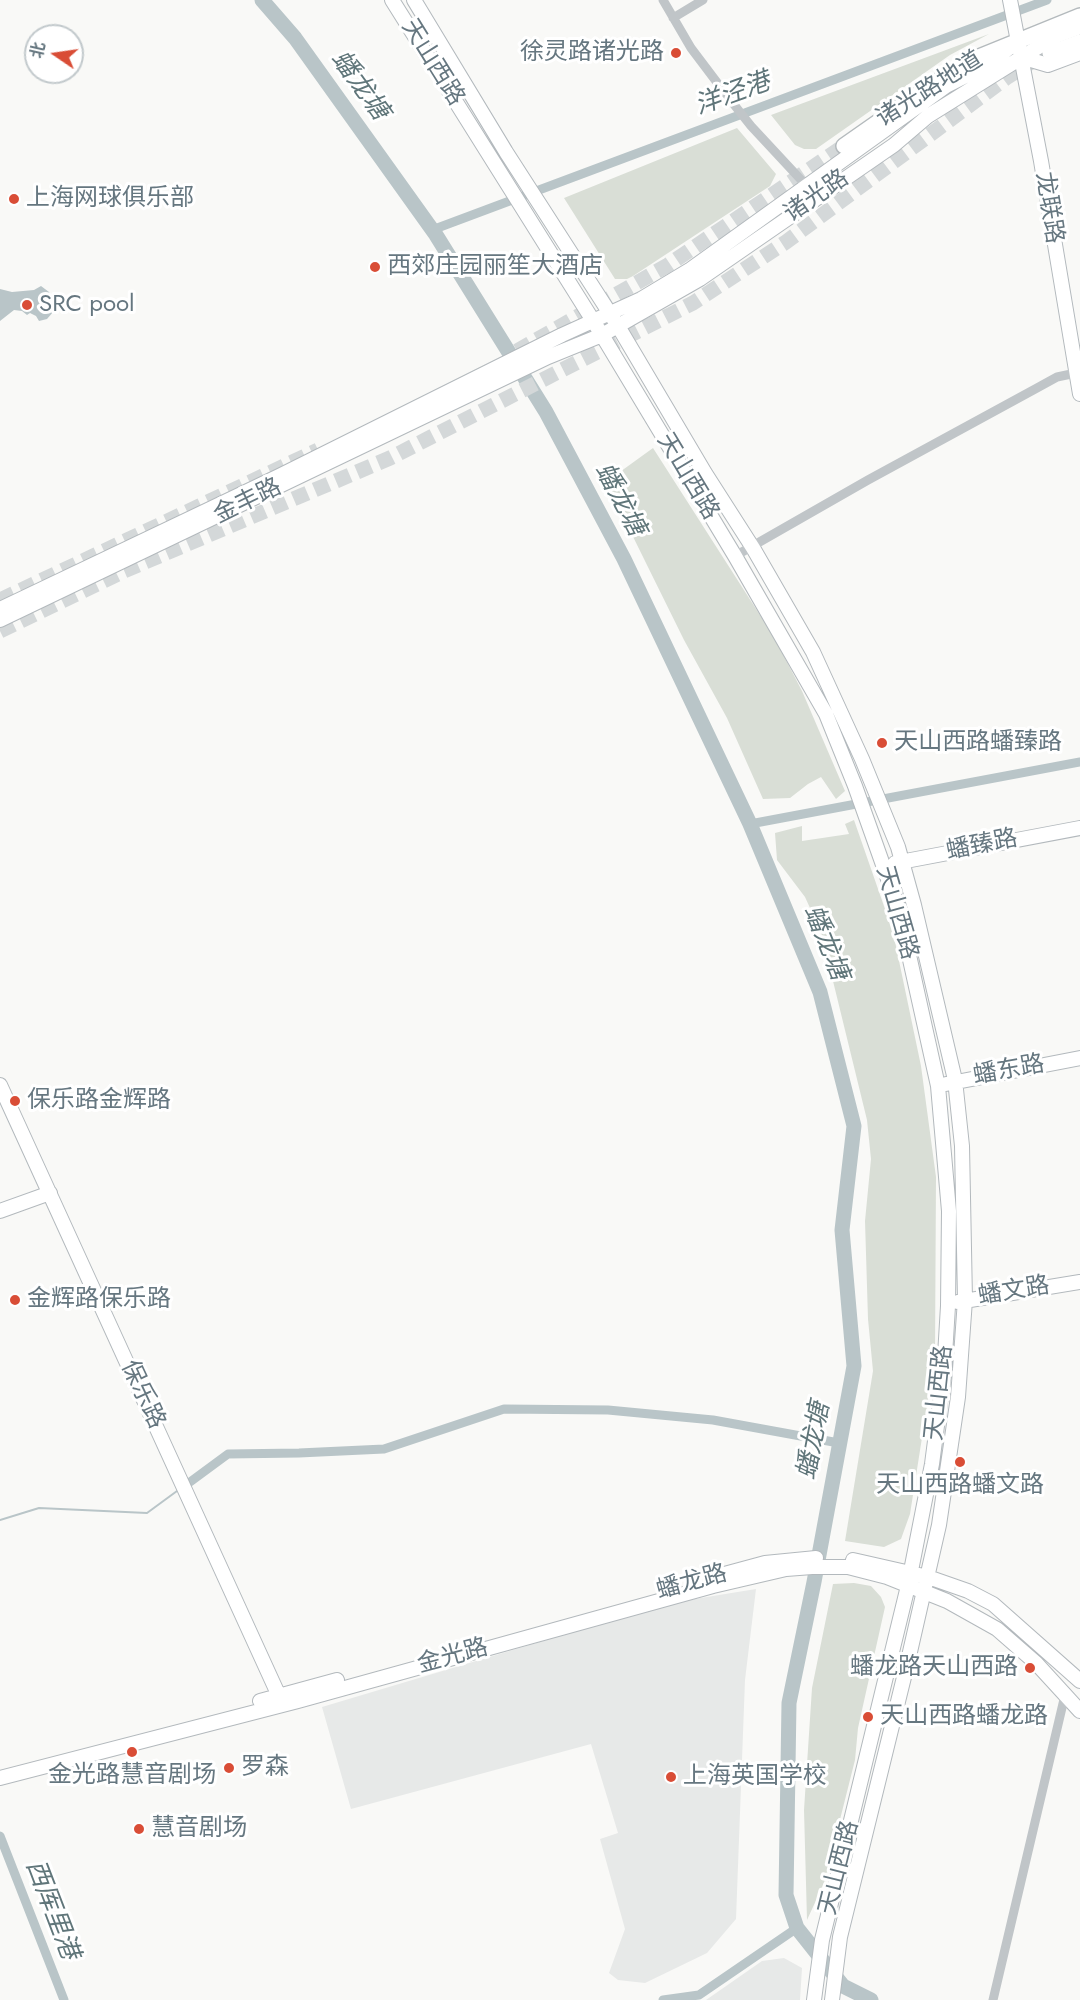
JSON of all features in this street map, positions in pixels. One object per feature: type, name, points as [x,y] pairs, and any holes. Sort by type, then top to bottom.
[{"type":"main road","name":"天山西路","points":[[392,0],[602,335],[735,556],[826,714],[855,786],[899,910],[938,1086],[949,1211],[948,1306],[944,1372],[932,1464],[908,1586],[822,1940],[814,2000]]},
{"type":"main road","name":"天山西路","points":[[414,0],[506,152],[618,326],[705,473],[753,548],[813,652],[862,759],[902,861],[955,1080],[962,1146],[965,1300],[958,1397],[939,1525],[840,1937],[832,1998]]},
{"type":"main road","name":"龙联路","points":[[1010,2],[1041,161],[1080,394]]},
{"type":"main road","name":"诸光路地道","points":[[844,146],[924,90],[974,59],[1080,16]]},
{"type":"main road","name":"诸光路","points":[[544,352],[602,335],[700,279],[894,144],[928,116],[1056,36],[1080,27]]},
{"type":"main road","points":[[0,609],[544,352],[593,321],[641,299],[691,269],[946,86],[989,64],[1018,40]]},
{"type":"main road","points":[[1050,53],[1080,42]]},
{"type":"main road","points":[[1021,57],[1047,65],[1080,53]]},
{"type":"main road","name":"金丰路","points":[[0,620],[494,376]]},
{"type":"main road","name":"蟠臻路","points":[[884,865],[1080,828]]},
{"type":"main road","name":"蟠东路","points":[[938,1086],[955,1080],[1080,1058]]},
{"type":"main road","name":"保乐路","points":[[0,1085],[282,1700]]},
{"type":"main road","points":[[0,1211],[50,1193]]},
{"type":"main road","name":"蟠文路","points":[[948,1306],[965,1300],[1080,1282]]},
{"type":"main road","name":"蟠龙路","points":[[282,1700],[765,1563],[786,1564],[811,1558],[910,1572],[947,1601],[997,1629],[1036,1663],[1080,1711]]},
{"type":"main road","points":[[849,1563],[908,1586]]},
{"type":"main road","name":"蟠龙路","points":[[908,1586],[926,1584],[968,1591],[993,1604],[1080,1681]]},
{"type":"main road","points":[[0,1771],[282,1700]]},
{"type":"main road","points":[[0,1778],[282,1700]]},
{"type":"street","points":[[663,0],[691,48],[728,97],[751,126],[817,197]]},
{"type":"street","points":[[673,18],[703,0]]},
{"type":"street","points":[[735,556],[753,548],[867,480],[1037,388],[1076,373]]},
{"type":"street","points":[[993,2000],[1065,1695]]},
{"type":"shaded area","points":[[989,34],[950,55],[816,149],[804,149],[795,145],[771,115]]},
{"type":"shaded area","points":[[737,128],[776,174],[770,186],[633,276],[627,279],[615,279],[564,198]]},
{"type":"shaded area","name":"SRC pool","points":[[41,286],[49,292],[53,301],[54,311],[47,319],[39,321],[30,313],[27,315],[22,311],[14,310],[0,321],[0,289],[12,292],[34,290]]},
{"type":"shaded area","points":[[653,448],[774,637],[802,691],[845,791],[836,799],[821,777],[790,798],[763,799],[727,718],[684,640],[606,482]]},
{"type":"shaded area","points":[[854,820],[893,932],[921,1066],[936,1177],[935,1355],[910,1514],[901,1539],[884,1547],[845,1541],[873,1371],[868,1319],[865,1221],[871,1159],[867,1120],[821,932],[805,897],[777,860],[775,833],[802,826],[802,841],[849,834],[845,824]]},
{"type":"shaded area","points":[[854,1583],[871,1586],[881,1597],[885,1607],[858,1728],[855,1760],[824,1883],[807,1920],[804,1810],[812,1688],[833,1584]]},
{"type":"shaded area","name":"上海英国学校","points":[[756,1589],[745,1680],[736,1919],[707,1953],[645,1983],[618,1980],[609,1973],[625,1929],[600,1839],[618,1833],[591,1744],[351,1809],[322,1707],[670,1603]]},
{"type":"shaded area","points":[[784,1958],[802,1968],[800,2000],[706,2000],[762,1961]]},
{"type":"waterway","name":"蟠龙塘","points":[[262,0],[295,38],[436,235],[546,412],[624,559],[750,824],[820,992],[854,1126],[842,1230],[854,1366],[789,1703],[786,1895],[797,1928],[843,1986],[871,2000]]},
{"type":"waterway","name":"洋泾港","points":[[432,230],[1047,0]]},
{"type":"waterway","points":[[750,824],[1080,762]]},
{"type":"waterway","points":[[190,1482],[228,1454],[384,1449],[504,1409],[608,1410],[713,1420],[839,1443]]},
{"type":"waterway","points":[[0,1520],[39,1508],[147,1513],[177,1491]]},
{"type":"waterway","name":"西厍里港","points":[[0,1836],[64,2000]]},
{"type":"waterway","points":[[663,2000],[699,1995],[797,1928]]},
{"type":"tunnel","points":[[0,631],[124,571],[390,458],[693,303],[786,242],[1006,78],[1033,61]]},
{"type":"tunnel","points":[[517,351],[668,265],[844,146]]},
{"type":"tunnel","points":[[0,600],[318,450]]},
{"type":"place","name":"徐灵路诸光路","points":[[676,53]]},
{"type":"place","name":"上海网球俱乐部","points":[[14,199]]},
{"type":"place","name":"西郊庄园丽笙大酒店","points":[[375,267]]},
{"type":"place","name":"SRC pool","points":[[27,305]]},
{"type":"place","name":"天山西路蟠臻路","points":[[882,743]]},
{"type":"place","name":"保乐路金辉路","points":[[15,1101]]},
{"type":"place","name":"金辉路保乐路","points":[[15,1300]]},
{"type":"place","name":"天山西路蟠文路","points":[[960,1462]]},
{"type":"place","name":"蟠龙路天山西路","points":[[1030,1668]]},
{"type":"place","name":"天山西路蟠龙路","points":[[868,1717]]},
{"type":"place","name":"金光路慧音剧场","points":[[132,1752]]},
{"type":"place","name":"罗森","points":[[229,1768]]},
{"type":"place","name":"上海英国学校","points":[[671,1777]]},
{"type":"place","name":"慧音剧场","points":[[139,1829]]}]
